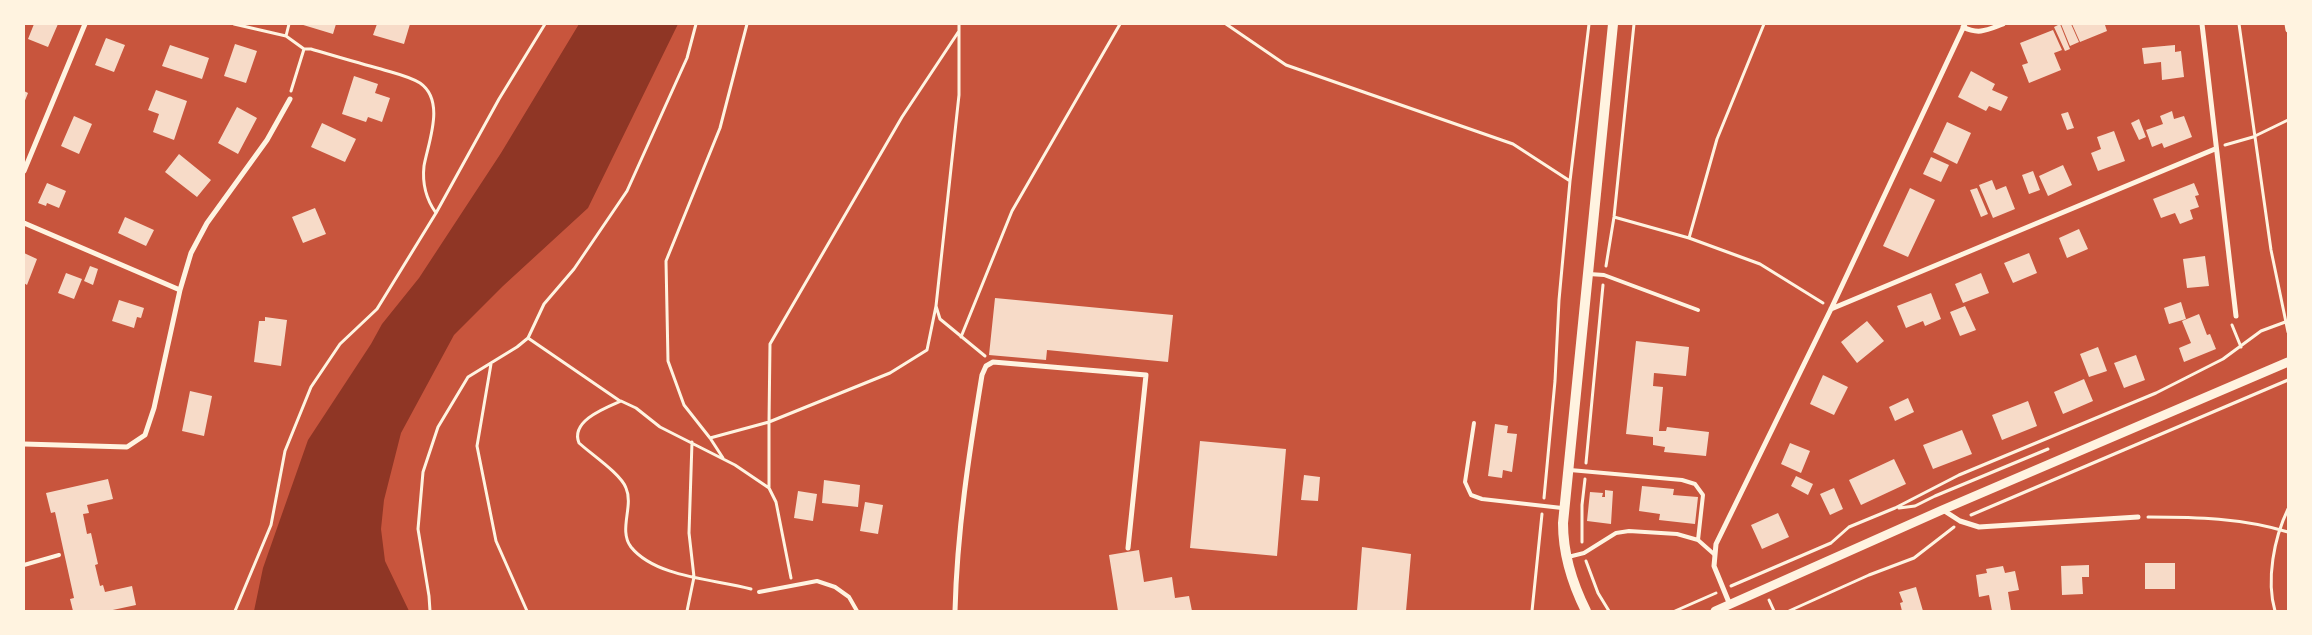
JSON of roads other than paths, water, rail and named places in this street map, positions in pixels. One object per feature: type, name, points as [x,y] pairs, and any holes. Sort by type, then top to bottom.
[{"type":"main road","points":[[1586,611],[1576,592],[1566,558],[1563,529],[1613,24]]},
{"type":"street","points":[[24,171],[85,24]]},
{"type":"street","points":[[1730,605],[1714,566],[1716,544],[1830,309],[1964,25],[1972,32],[1983,32],[2003,24]]},
{"type":"street","points":[[2202,24],[2215,149],[2236,316]]},
{"type":"street","points":[[2287,24],[2288,30]]},
{"type":"street","points":[[24,444],[127,447],[145,435],[154,408],[180,290],[191,253],[207,223],[267,140],[290,99]]},
{"type":"street","points":[[1830,309],[2215,149]]},
{"type":"street","points":[[24,223],[180,290]]},
{"type":"street","points":[[955,611],[957,556],[964,482],[982,374],[986,366],[993,362],[1146,376],[1128,548]]},
{"type":"street","points":[[1715,611],[1942,510],[2288,362]]},
{"type":"street","points":[[1942,510],[1960,521],[1979,527],[2138,517]]},
{"type":"lane","points":[[1587,274],[1604,276],[1698,310]]},
{"type":"lane","points":[[1474,424],[1465,482],[1471,495],[1482,499],[1564,508]]},
{"type":"lane","points":[[1569,469],[1682,480],[1695,484],[1703,495],[1698,540]]},
{"type":"lane","points":[[1566,558],[1584,553],[1616,533],[1629,531],[1678,534],[1698,540],[1715,555]]},
{"type":"lane","points":[[24,565],[59,555]]},
{"type":"lane","points":[[759,592],[817,581],[835,587],[849,597],[857,611]]}]
